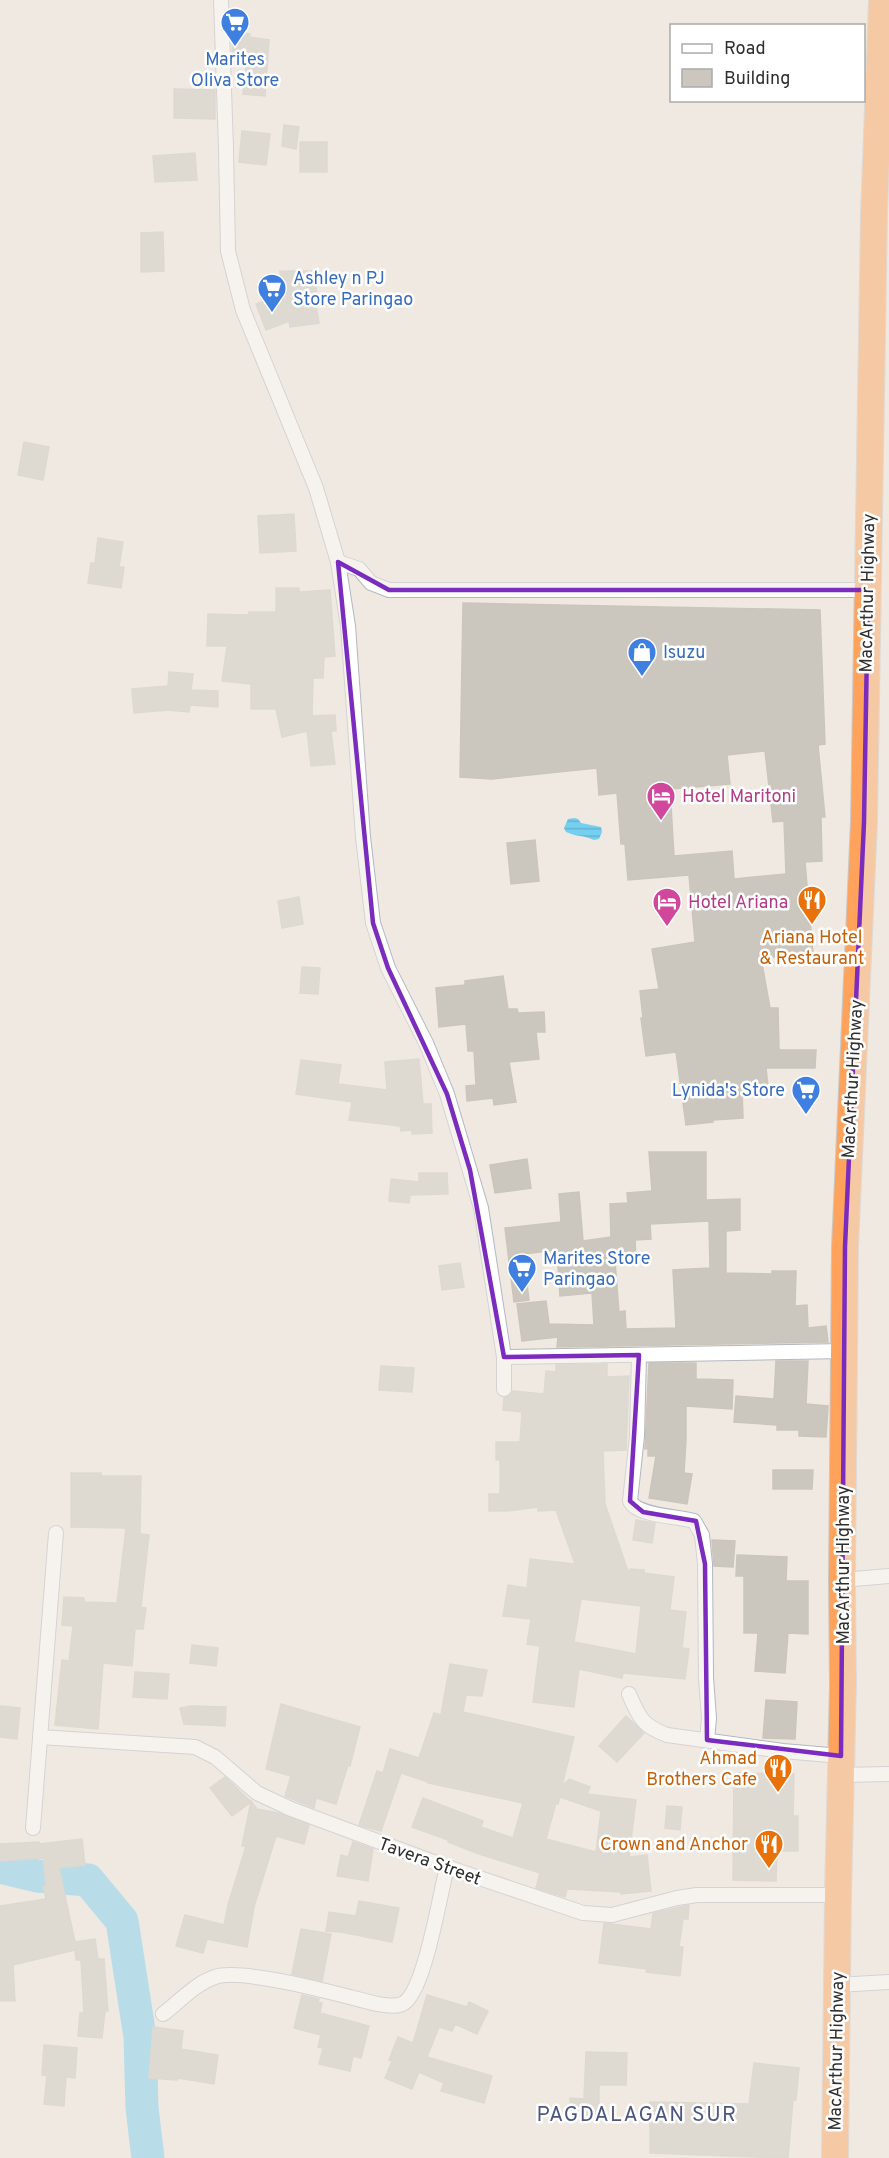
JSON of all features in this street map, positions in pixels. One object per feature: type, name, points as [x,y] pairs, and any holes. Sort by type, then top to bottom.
[{"type":"highway","name":"MacArthur Highway","points":[[835,2158],[844,1637],[842,1580],[845,1247],[864,822],[868,465],[884,88],[882,0]]},
{"type":"street","points":[[221,0],[228,251],[243,310],[316,488],[338,562],[348,626],[363,837],[373,923],[388,968],[426,1042],[447,1094],[481,1208],[504,1357],[504,1389]]},
{"type":"street","points":[[338,562],[359,569],[371,583],[389,590],[868,590]]},
{"type":"street","points":[[504,1357],[844,1352]]},
{"type":"street","points":[[639,1355],[637,1436],[630,1501],[632,1506],[643,1512],[693,1521],[702,1535],[705,1564],[706,1678],[709,1718],[707,1740]]},
{"type":"street","points":[[33,1828],[56,1533]]},
{"type":"street","points":[[842,1580],[889,1576]]},
{"type":"street","points":[[629,1694],[638,1715],[650,1729],[668,1735],[783,1751],[841,1766],[889,1774]]},
{"type":"street","name":"Tavera Street","points":[[40,1737],[195,1747],[215,1757],[257,1793],[273,1802],[447,1867],[583,1913],[599,1915],[627,1912],[697,1894],[838,1895]]},
{"type":"street","points":[[163,2014],[207,1980],[221,1975],[250,1976],[377,2004],[395,2006],[402,2004],[410,1998],[422,1974],[447,1867]]},
{"type":"street","points":[[837,1985],[889,1982]]},
{"type":"highlighted area","points":[[338,562],[389,590],[868,590],[864,822],[845,1247],[841,1756],[707,1740],[705,1564],[696,1521],[643,1512],[630,1501],[639,1355],[504,1357],[470,1170],[447,1094],[388,968],[373,923]]},
{"type":"water","points":[[574,818],[581,823],[601,827],[602,832],[599,839],[594,840],[566,832],[564,828],[568,819]]},
{"type":"building","points":[[233,31],[250,34],[249,37],[269,40],[265,96],[243,94],[247,56],[232,53]]},
{"type":"building","points":[[174,89],[215,90],[215,119],[174,118]]},
{"type":"building","points":[[284,125],[299,127],[296,149],[282,146]]},
{"type":"building","points":[[242,131],[270,134],[266,165],[239,162]]},
{"type":"building","points":[[300,142],[327,142],[327,172],[300,172]]},
{"type":"building","points":[[195,153],[197,180],[155,182],[153,156]]},
{"type":"building","points":[[163,232],[164,271],[141,272],[141,233]]},
{"type":"building","points":[[280,271],[317,271],[316,304],[319,323],[290,327],[289,321],[266,330],[256,304],[282,294]]},
{"type":"building","points":[[24,442],[49,447],[43,480],[18,475]]},
{"type":"building","points":[[294,514],[296,551],[260,553],[258,516]]},
{"type":"building","points":[[98,538],[123,542],[119,567],[124,567],[121,588],[88,583],[91,563],[95,563]]},
{"type":"building","points":[[276,588],[299,588],[299,592],[330,590],[335,656],[324,657],[323,678],[313,678],[312,716],[335,715],[336,731],[331,731],[335,764],[311,766],[307,731],[282,737],[276,709],[251,709],[251,684],[222,681],[227,646],[207,646],[208,614],[249,615],[249,612],[276,612]]},
{"type":"building","points":[[463,603],[820,610],[825,744],[818,745],[825,817],[821,817],[822,861],[805,862],[813,954],[761,958],[770,1008],[778,1008],[779,1050],[816,1050],[815,1068],[766,1068],[768,1087],[742,1090],[743,1118],[686,1125],[676,1052],[646,1056],[640,991],[659,989],[652,949],[695,942],[689,875],[628,880],[625,844],[621,844],[617,793],[599,795],[597,768],[492,779],[460,777]],"holes":[[[765,751],[773,822],[784,821],[786,874],[734,879],[732,851],[674,856],[670,789],[730,784],[727,755]]]},
{"type":"building","points":[[169,672],[193,674],[191,690],[218,691],[218,707],[190,705],[189,712],[168,710],[134,713],[132,689],[168,686]]},
{"type":"building","points":[[535,840],[539,881],[511,884],[507,843]]},
{"type":"building","points":[[299,897],[303,924],[282,928],[278,901]]},
{"type":"building","points":[[302,967],[320,968],[318,994],[300,993]]},
{"type":"building","points":[[503,976],[508,1009],[517,1009],[518,1013],[544,1012],[545,1032],[536,1032],[539,1059],[509,1062],[516,1102],[494,1105],[493,1098],[467,1101],[466,1086],[476,1085],[474,1051],[468,1051],[466,1024],[439,1027],[436,988],[465,985],[465,981]]},
{"type":"building","points":[[419,1059],[423,1104],[431,1104],[432,1133],[412,1134],[412,1130],[401,1131],[400,1126],[349,1120],[352,1102],[296,1094],[301,1060],[341,1065],[338,1084],[387,1090],[385,1062]]},
{"type":"building","points":[[649,1152],[706,1152],[706,1200],[740,1199],[740,1230],[726,1231],[726,1273],[772,1274],[772,1271],[796,1271],[795,1306],[807,1305],[808,1328],[826,1326],[828,1342],[557,1347],[558,1337],[522,1341],[517,1304],[546,1301],[549,1324],[594,1325],[592,1293],[560,1296],[557,1250],[523,1254],[529,1300],[514,1302],[505,1228],[561,1222],[559,1194],[579,1192],[583,1241],[611,1237],[610,1204],[628,1203],[627,1193],[652,1191]],"holes":[[[709,1221],[710,1268],[673,1270],[676,1328],[626,1329],[625,1311],[619,1312],[615,1262],[636,1260],[635,1240],[651,1239],[650,1224]]]},
{"type":"building","points":[[527,1159],[531,1188],[495,1193],[490,1165]]},
{"type":"building","points":[[419,1173],[447,1173],[448,1194],[410,1195],[409,1203],[389,1201],[391,1179],[419,1182]]},
{"type":"building","points":[[460,1263],[464,1287],[442,1290],[439,1266]]},
{"type":"building","points":[[776,1361],[808,1361],[806,1404],[828,1406],[826,1437],[799,1436],[799,1430],[777,1430],[777,1425],[734,1422],[736,1396],[774,1399]]},
{"type":"building","points":[[649,1363],[696,1363],[696,1379],[733,1380],[732,1409],[686,1406],[684,1473],[692,1474],[687,1504],[649,1498],[656,1456],[648,1456],[648,1448],[645,1449]]},
{"type":"building","points":[[607,1364],[607,1377],[629,1376],[626,1450],[603,1451],[605,1504],[629,1574],[630,1569],[674,1577],[670,1610],[686,1612],[682,1648],[689,1649],[685,1679],[623,1673],[622,1678],[579,1669],[574,1707],[533,1702],[540,1646],[527,1644],[531,1619],[503,1616],[508,1585],[527,1588],[530,1559],[575,1564],[556,1510],[538,1511],[538,1507],[489,1511],[489,1494],[500,1494],[500,1460],[496,1460],[496,1442],[520,1442],[522,1412],[503,1410],[504,1398],[513,1391],[544,1394],[546,1371],[556,1372],[556,1365]],"holes":[[[581,1599],[641,1606],[636,1654],[574,1642]]]},
{"type":"building","points":[[381,1366],[414,1368],[412,1392],[379,1390]]},
{"type":"building","points":[[773,1470],[813,1470],[812,1489],[773,1489]]},
{"type":"building","points":[[71,1473],[141,1476],[140,1534],[149,1535],[141,1607],[146,1608],[143,1629],[135,1629],[132,1666],[103,1663],[98,1729],[55,1725],[62,1660],[69,1661],[73,1626],[62,1625],[64,1597],[84,1598],[84,1602],[117,1603],[126,1528],[71,1527]]},
{"type":"building","points":[[636,1520],[655,1523],[652,1543],[633,1540]]},
{"type":"building","points":[[712,1540],[735,1541],[733,1567],[714,1566]]},
{"type":"building","points":[[737,1555],[787,1557],[786,1581],[808,1581],[808,1634],[788,1633],[785,1673],[755,1671],[758,1633],[744,1633],[744,1576],[736,1576]]},
{"type":"building","points":[[192,1645],[218,1648],[216,1666],[190,1663]]},
{"type":"building","points":[[450,1664],[487,1670],[482,1696],[466,1695],[463,1712],[574,1737],[562,1786],[569,1779],[590,1787],[587,1794],[636,1800],[629,1857],[647,1855],[651,1891],[621,1894],[621,1892],[567,1889],[565,1897],[536,1888],[540,1873],[479,1854],[412,1827],[423,1798],[483,1821],[481,1827],[513,1838],[523,1803],[428,1783],[401,1773],[381,1831],[359,1825],[377,1771],[383,1773],[390,1749],[419,1758],[434,1713],[441,1715]],"holes":[[[560,1797],[601,1811],[596,1852],[546,1839],[556,1803],[558,1804]]]},
{"type":"building","points":[[135,1672],[169,1674],[167,1699],[133,1697]]},
{"type":"building","points":[[766,1700],[797,1702],[795,1739],[763,1738]]},
{"type":"building","points":[[281,1704],[360,1727],[350,1766],[348,1765],[336,1804],[316,1798],[314,1808],[285,1796],[291,1776],[266,1769]]},
{"type":"building","points":[[0,1706],[20,1708],[17,1739],[0,1737]]},
{"type":"building","points":[[226,1707],[225,1726],[184,1724],[180,1708]]},
{"type":"building","points":[[626,1716],[644,1733],[617,1762],[599,1746]]},
{"type":"building","points":[[734,1773],[794,1774],[793,1816],[798,1816],[798,1851],[777,1851],[776,1881],[733,1880]]},
{"type":"building","points":[[225,1777],[251,1802],[232,1816],[210,1788]]},
{"type":"building","points":[[251,1801],[257,1809],[278,1813],[309,1825],[304,1844],[276,1836],[254,1907],[247,1947],[207,1939],[203,1953],[176,1946],[185,1915],[224,1925],[246,1846],[242,1846]]},
{"type":"building","points":[[667,1806],[682,1807],[680,1830],[665,1828]]},
{"type":"building","points":[[82,1839],[85,1865],[59,1868],[75,1942],[95,1939],[98,1959],[104,1959],[108,2011],[105,2011],[102,2038],[78,2036],[80,2013],[84,2013],[81,1960],[76,1960],[75,1950],[13,1965],[15,2001],[0,2001],[0,1906],[46,1899],[43,1886],[46,1886],[43,1858],[0,1861],[0,1844],[39,1842],[39,1844]]},
{"type":"building","points":[[353,1842],[373,1849],[368,1881],[337,1876],[341,1855],[348,1857]]},
{"type":"building","points":[[359,1901],[399,1908],[392,1942],[326,1931],[329,1912],[356,1916]]},
{"type":"building","points":[[689,1905],[688,1919],[683,1919],[679,1947],[683,1947],[680,1976],[599,1963],[604,1923],[651,1929],[653,1913]]},
{"type":"building","points":[[301,1929],[331,1934],[322,1981],[292,1974]]},
{"type":"building","points":[[302,1995],[319,1999],[318,2002],[322,2003],[320,2013],[369,2026],[361,2058],[353,2056],[350,2071],[319,2064],[323,2048],[318,2047],[321,2035],[294,2028]]},
{"type":"building","points":[[427,1995],[467,2007],[469,2002],[488,2011],[477,2034],[455,2024],[452,2031],[439,2027],[427,2057],[492,2076],[484,2103],[441,2091],[444,2083],[419,2072],[412,2089],[385,2078],[398,2037],[413,2043]]},
{"type":"building","points":[[153,2027],[183,2031],[181,2049],[218,2055],[214,2084],[178,2078],[177,2080],[149,2078]]},
{"type":"building","points":[[44,2045],[77,2048],[75,2078],[66,2077],[64,2106],[44,2104],[47,2076],[42,2075]]},
{"type":"building","points":[[586,2052],[627,2053],[626,2085],[599,2085],[599,2115],[570,2115],[570,2098],[584,2099]]},
{"type":"building","points":[[754,2063],[799,2068],[796,2100],[793,2100],[788,2158],[650,2153],[650,2102],[749,2104]]},
{"type":"waterway","points":[[0,1867],[37,1876],[88,1880],[122,1921],[140,2037],[142,2108],[148,2158]]},
{"type":"place","name":"Marites Oliva Store","points":[[235,48]]},
{"type":"place","name":"Ashley n PJ Store Paringao","points":[[272,314]]},
{"type":"place","name":"Isuzu","points":[[642,678]]},
{"type":"place","name":"Hotel Maritoni","points":[[661,822]]},
{"type":"place","name":"Ariana Hotel & Restaurant","points":[[812,926]]},
{"type":"place","name":"Hotel Ariana","points":[[667,928]]},
{"type":"place","name":"Lynida's Store","points":[[806,1116]]},
{"type":"place","name":"Marites Store Paringao","points":[[522,1294]]},
{"type":"place","name":"Ahmad Brothers Cafe","points":[[778,1794]]},
{"type":"place","name":"Crown and Anchor","points":[[769,1870]]},
{"type":"district","name":"PAGDALAGAN SUR","points":[[637,2114]]}]
